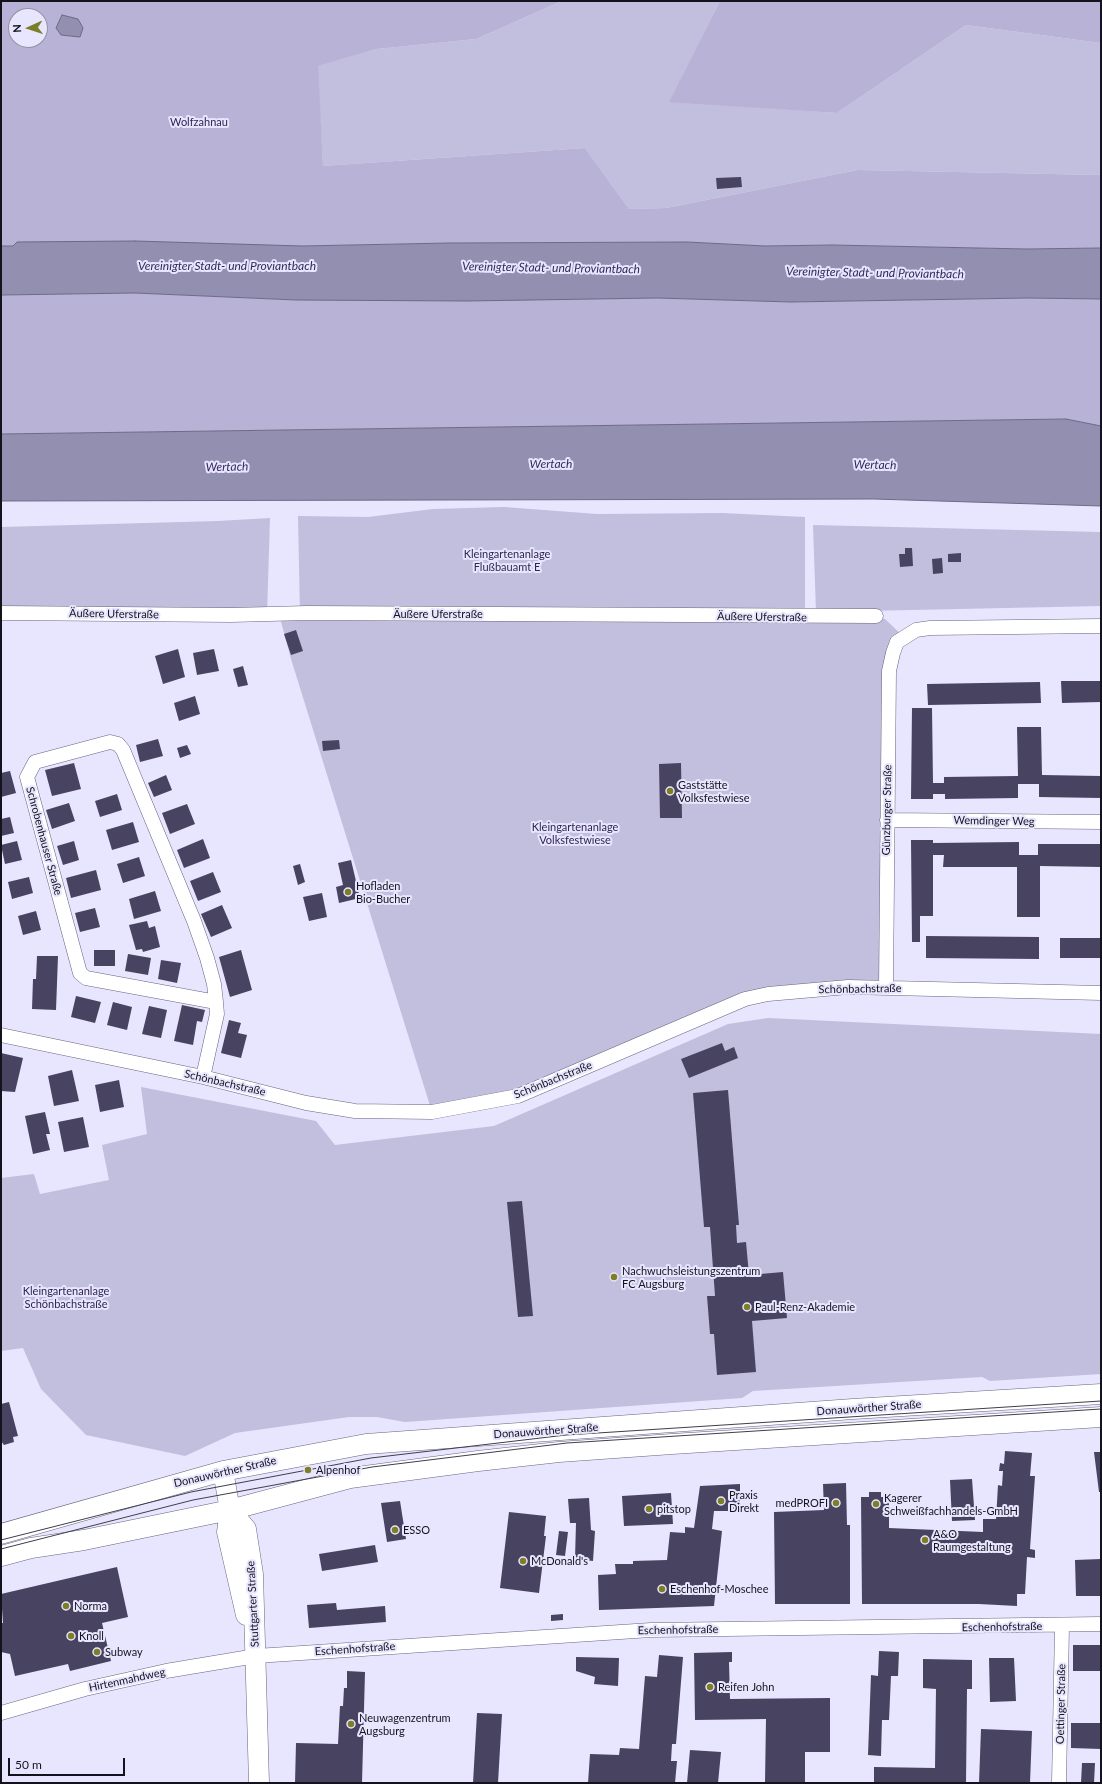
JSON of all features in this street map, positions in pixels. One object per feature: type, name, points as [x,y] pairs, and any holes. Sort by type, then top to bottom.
[{"type":"main road","name":"Donauwörther Straße","points":[[1,1534],[223,1470],[366,1444],[861,1408],[1101,1394]]},
{"type":"main road","name":"Donauwörther Straße","points":[[1,1556],[31,1548],[84,1540],[230,1510],[350,1478],[559,1452],[1101,1417]]},
{"type":"main road","name":"Stuttgarter Straße","points":[[223,1470],[230,1510],[227,1532],[256,1656],[259,1783]]},
{"type":"street","name":"Äußere Uferstraße","points":[[1,613],[225,615],[330,613],[876,616]]},
{"type":"street","name":"Günzburger Straße","points":[[886,987],[889,671],[897,642],[916,630],[930,628],[1101,626]]},
{"type":"street","name":"Schrobenhauser Straße","points":[[203,1077],[217,1014],[216,1002],[214,984],[207,958],[196,929],[123,750],[118,744],[110,742],[35,762],[27,777],[80,974],[86,978],[216,1002]]},
{"type":"street","name":"Wemdinger Weg","points":[[887,820],[1101,822]]},
{"type":"street","name":"Schönbachstraße","points":[[1,1035],[203,1077],[306,1103],[355,1110],[432,1112],[518,1096],[745,1000],[768,994],[848,987],[1101,992]]},
{"type":"street","name":"Eschenhofstraße","points":[[256,1656],[651,1630],[1062,1626],[1101,1624]]},
{"type":"street","name":"Oettinger Straße","points":[[1059,1783],[1062,1626]]},
{"type":"street","name":"Hirtenmahdweg","points":[[1,1713],[85,1689],[166,1671],[256,1656]]},
{"type":"green space","name":"Wolfzahnau","points":[[1,1],[562,1],[476,39],[377,49],[318,66],[323,166],[585,148],[629,209],[666,208],[858,170],[1101,175],[1101,248],[1027,249],[832,245],[765,246],[687,242],[449,243],[302,246],[1,246]]},
{"type":"green space","points":[[562,1],[720,1],[670,101],[837,113],[966,25],[1101,43],[1101,175],[858,170],[666,208],[629,209],[585,148],[323,166],[317,66],[377,49],[476,39]]},
{"type":"green space","points":[[720,1],[1101,1],[1101,43],[966,25],[837,113],[669,102]]},
{"type":"green space","points":[[135,293],[296,300],[657,298],[791,302],[1027,298],[1101,299],[1101,426],[1066,419],[1,434],[1,295]]},
{"type":"green space","name":"Kleingartenanlage Volksfestwiese","points":[[504,507],[597,514],[722,513],[805,517],[805,617],[876,616],[885,619],[904,637],[893,653],[886,987],[768,994],[518,1096],[432,1112],[291,659],[279,614],[300,613],[298,516],[368,517],[433,509]]},
{"type":"green space","points":[[270,518],[267,614],[1,613],[1,527],[218,521]]},
{"type":"green space","points":[[813,525],[1101,532],[1101,606],[816,612]]},
{"type":"green space","name":"Nachwuchsleistungszentrum FC Augsburg","points":[[768,1018],[1101,1034],[1101,1374],[990,1381],[982,1377],[753,1391],[742,1398],[405,1422],[377,1417],[349,1417],[235,1433],[185,1456],[86,1435],[41,1389],[23,1348],[1,1351],[1,1178],[34,1174],[40,1194],[109,1180],[102,1145],[147,1134],[141,1087],[316,1121],[335,1145],[494,1126],[728,1024]]},
{"type":"water","points":[[62,15],[78,19],[83,28],[80,37],[61,35],[56,28]]},
{"type":"water","name":"Vereinigter Stadt- und Proviantbach","points":[[135,241],[302,246],[449,243],[687,242],[765,246],[832,245],[1027,249],[1101,248],[1101,299],[1027,298],[791,302],[657,298],[467,301],[296,300],[135,293],[1,295],[1,246],[13,246],[17,242]]},
{"type":"water","name":"Wertach","points":[[1066,419],[1101,426],[1101,506],[874,499],[1,501],[1,434]]},
{"type":"building","points":[[741,177],[742,187],[717,189],[716,178]]},
{"type":"building","points":[[905,548],[912,548],[913,566],[900,567],[899,554],[905,554]]},
{"type":"building","points":[[961,553],[961,562],[948,562],[948,554]]},
{"type":"building","points":[[942,558],[943,573],[933,574],[932,559]]},
{"type":"building","points":[[296,630],[303,651],[291,655],[284,634]]},
{"type":"building","points":[[178,649],[185,677],[163,684],[155,656]]},
{"type":"building","points":[[214,649],[219,671],[197,675],[193,653]]},
{"type":"building","points":[[243,666],[248,685],[238,687],[233,669]]},
{"type":"building","points":[[1061,681],[1101,681],[1101,702],[1062,703]]},
{"type":"building","points":[[1040,682],[1041,703],[928,705],[927,684]]},
{"type":"building","points":[[195,696],[200,714],[179,721],[174,703]]},
{"type":"building","points":[[912,708],[932,708],[933,783],[944,783],[944,777],[1018,776],[1017,727],[1041,727],[1042,775],[1101,776],[1101,798],[1039,797],[1039,784],[1018,784],[1018,798],[945,799],[945,794],[933,794],[933,799],[911,799]]},
{"type":"building","points":[[158,739],[163,756],[140,762],[136,745]]},
{"type":"building","points":[[339,740],[340,749],[323,751],[322,741]]},
{"type":"building","points":[[187,745],[191,754],[180,758],[177,748]]},
{"type":"building","points":[[74,763],[81,789],[52,796],[45,770]]},
{"type":"building","name":"Gaststätte Volksfestwiese","points":[[681,763],[682,818],[660,818],[659,764]]},
{"type":"building","points":[[10,771],[16,793],[1,797],[1,773]]},
{"type":"building","points":[[166,775],[172,790],[154,797],[148,783]]},
{"type":"building","points":[[117,794],[122,810],[100,817],[95,801]]},
{"type":"building","points":[[69,803],[75,821],[52,829],[46,810]]},
{"type":"building","points":[[187,804],[195,824],[170,834],[162,813]]},
{"type":"building","points":[[10,817],[14,833],[1,836],[1,819]]},
{"type":"building","points":[[133,822],[139,842],[112,850],[106,830]]},
{"type":"building","points":[[203,839],[210,858],[184,868],[177,850]]},
{"type":"building","points":[[911,840],[933,840],[933,843],[1019,842],[1019,855],[1038,855],[1038,844],[1101,844],[1101,867],[1040,866],[1040,917],[1017,917],[1017,867],[943,867],[944,855],[933,855],[933,916],[920,916],[920,942],[912,942]]},
{"type":"building","points":[[17,841],[22,860],[5,864],[1,845]]},
{"type":"building","points":[[74,841],[79,860],[63,865],[57,846]]},
{"type":"building","points":[[139,857],[145,876],[123,883],[117,864]]},
{"type":"building","points":[[351,860],[360,898],[339,903],[336,887],[343,885],[338,863]]},
{"type":"building","points":[[300,864],[305,882],[298,885],[293,866]]},
{"type":"building","points":[[96,870],[101,890],[71,898],[66,878]]},
{"type":"building","points":[[213,872],[221,892],[198,901],[190,881]]},
{"type":"building","points":[[29,877],[33,893],[12,899],[8,882]]},
{"type":"building","points":[[155,891],[161,911],[134,919],[129,899]]},
{"type":"building","points":[[322,893],[327,917],[309,921],[303,897]]},
{"type":"building","points":[[222,905],[232,928],[211,937],[201,914]]},
{"type":"building","points":[[95,908],[100,927],[80,932],[75,913]]},
{"type":"building","points":[[36,911],[41,930],[23,935],[18,916]]},
{"type":"building","points":[[147,921],[149,928],[155,926],[160,947],[143,952],[142,949],[136,950],[129,925]]},
{"type":"building","points":[[926,936],[1039,937],[1039,959],[926,958]]},
{"type":"building","points":[[1060,938],[1101,938],[1101,958],[1060,958]]},
{"type":"building","points":[[94,950],[115,950],[115,966],[94,966]]},
{"type":"building","points":[[241,950],[252,990],[230,997],[219,957]]},
{"type":"building","points":[[128,954],[151,958],[148,975],[125,971]]},
{"type":"building","points":[[37,956],[58,956],[56,1010],[32,1009],[33,979],[36,979]]},
{"type":"building","points":[[161,960],[181,963],[177,983],[158,979]]},
{"type":"building","points":[[76,996],[101,1002],[95,1023],[71,1017]]},
{"type":"building","points":[[113,1002],[132,1007],[127,1030],[107,1025]]},
{"type":"building","points":[[182,1005],[205,1010],[202,1022],[197,1021],[193,1045],[174,1041]]},
{"type":"building","points":[[149,1006],[167,1010],[161,1038],[142,1034]]},
{"type":"building","points":[[229,1020],[241,1023],[238,1033],[247,1035],[241,1058],[221,1053]]},
{"type":"building","points":[[722,1043],[725,1051],[734,1047],[738,1058],[689,1078],[681,1059]]},
{"type":"building","points":[[1,1053],[23,1058],[15,1092],[1,1091]]},
{"type":"building","points":[[72,1070],[79,1101],[54,1106],[48,1076]]},
{"type":"building","points":[[119,1080],[124,1107],[100,1112],[95,1085]]},
{"type":"building","points":[[728,1090],[739,1225],[736,1225],[737,1243],[746,1242],[749,1275],[783,1272],[787,1318],[752,1321],[756,1372],[717,1375],[714,1334],[710,1334],[707,1296],[715,1296],[710,1227],[704,1227],[693,1093]]},
{"type":"building","points":[[45,1112],[50,1134],[46,1134],[50,1150],[33,1154],[25,1116]]},
{"type":"building","points":[[83,1117],[89,1147],[64,1152],[58,1122]]},
{"type":"building","points":[[522,1201],[533,1316],[518,1317],[507,1202]]},
{"type":"building","points":[[9,1402],[18,1436],[13,1437],[14,1442],[4,1445],[1,1441],[1,1404]]},
{"type":"building","points":[[1005,1451],[1032,1453],[1030,1476],[1035,1476],[1030,1549],[1035,1550],[1035,1558],[1027,1557],[1025,1594],[1017,1594],[1017,1606],[979,1604],[862,1604],[861,1497],[869,1497],[869,1492],[881,1492],[881,1497],[889,1497],[889,1528],[983,1532],[983,1519],[996,1519],[998,1485],[1002,1486],[1003,1471],[999,1471],[1000,1463],[1004,1464]]},
{"type":"building","points":[[1094,1452],[1101,1452],[1101,1492],[1099,1492]]},
{"type":"building","points":[[972,1479],[975,1520],[952,1521],[950,1480]]},
{"type":"building","points":[[846,1483],[847,1525],[850,1525],[850,1604],[775,1604],[774,1512],[824,1510],[823,1484]]},
{"type":"building","points":[[740,1484],[740,1511],[714,1511],[712,1529],[722,1531],[714,1606],[599,1610],[598,1575],[616,1574],[615,1564],[633,1564],[633,1561],[667,1560],[670,1532],[685,1533],[685,1527],[694,1528],[700,1486]]},
{"type":"building","points":[[671,1493],[673,1524],[624,1526],[622,1496]]},
{"type":"building","points":[[589,1498],[591,1530],[595,1531],[593,1561],[575,1559],[576,1523],[570,1523],[568,1499]]},
{"type":"building","name":"ESSO","points":[[400,1501],[406,1539],[387,1542],[381,1503]]},
{"type":"building","name":"McDonald's","points":[[509,1512],[546,1516],[544,1536],[546,1536],[539,1593],[500,1588]]},
{"type":"building","points":[[559,1531],[568,1532],[565,1556],[556,1555]]},
{"type":"building","points":[[375,1545],[378,1562],[322,1571],[319,1554]]},
{"type":"building","points":[[1101,1559],[1101,1596],[1076,1596],[1075,1560]]},
{"type":"building","points":[[117,1567],[128,1617],[102,1623],[111,1661],[70,1671],[68,1664],[15,1676],[10,1654],[1,1652],[1,1623],[3,1623],[1,1594]]},
{"type":"building","points":[[336,1603],[337,1610],[385,1606],[386,1622],[309,1628],[307,1605]]},
{"type":"building","points":[[563,1614],[563,1620],[551,1621],[551,1615]]},
{"type":"building","points":[[1073,1645],[1101,1645],[1101,1671],[1073,1671]]},
{"type":"building","points":[[879,1651],[899,1652],[898,1676],[891,1676],[889,1720],[882,1720],[881,1756],[868,1755],[871,1675],[878,1676]]},
{"type":"building","points":[[732,1652],[732,1662],[729,1662],[730,1699],[830,1698],[830,1752],[805,1752],[805,1783],[765,1783],[766,1719],[695,1720],[694,1653]]},
{"type":"building","points":[[659,1655],[683,1657],[676,1744],[672,1744],[671,1761],[677,1761],[675,1783],[588,1783],[590,1754],[619,1755],[620,1748],[639,1749],[645,1676],[657,1677]]},
{"type":"building","points":[[576,1657],[619,1658],[618,1686],[594,1684],[595,1677],[576,1671]]},
{"type":"building","points":[[989,1658],[1014,1658],[1016,1701],[990,1702]]},
{"type":"building","points":[[923,1659],[972,1660],[972,1689],[967,1689],[966,1783],[874,1783],[874,1767],[935,1768],[936,1689],[923,1688]]},
{"type":"building","points":[[347,1671],[365,1672],[362,1783],[295,1783],[296,1743],[338,1744],[340,1706],[343,1706],[344,1688],[347,1688]]},
{"type":"building","points":[[477,1713],[502,1714],[498,1783],[473,1783]]},
{"type":"building","points":[[1071,1723],[1101,1723],[1101,1749],[1071,1748]]},
{"type":"building","points":[[981,1729],[1032,1731],[1030,1783],[979,1783]]},
{"type":"building","points":[[690,1750],[721,1752],[718,1783],[687,1783]]},
{"type":"building","points":[[1082,1763],[1095,1763],[1094,1783],[1081,1783]]},
{"type":"tram line","points":[[1,1540],[191,1492],[371,1458],[566,1435],[1101,1401]]},
{"type":"tram line","points":[[1,1549],[193,1500],[372,1467],[567,1443],[1101,1409]]},
{"type":"place","name":"Gaststätte Volksfestwiese","points":[[670,791]]},
{"type":"place","name":"Hofladen Bio-Bucher","points":[[348,892]]},
{"type":"place","name":"Nachwuchsleistungszentrum FC Augsburg","points":[[614,1277]]},
{"type":"place","name":"Paul-Renz-Akademie","points":[[747,1307]]},
{"type":"place","name":"Alpenhof","points":[[308,1470]]},
{"type":"place","name":"Praxis Direkt","points":[[721,1501]]},
{"type":"place","name":"medPROFI","points":[[836,1503]]},
{"type":"place","name":"Kagerer Schweißfachhandels-GmbH","points":[[876,1504]]},
{"type":"place","name":"pitstop","points":[[649,1509]]},
{"type":"place","name":"ESSO","points":[[395,1530]]},
{"type":"place","name":"A&O Raumgestaltung","points":[[925,1540]]},
{"type":"place","name":"McDonald's","points":[[523,1561]]},
{"type":"place","name":"Eschenhof-Moschee","points":[[662,1589]]},
{"type":"place","name":"Norma","points":[[66,1606]]},
{"type":"place","name":"Knoll","points":[[71,1636]]},
{"type":"place","name":"Subway","points":[[97,1652]]},
{"type":"place","name":"Reifen John","points":[[710,1687]]},
{"type":"place","name":"Neuwagenzentrum Augsburg","points":[[351,1724]]},
{"type":"park label","name":"Kleingartenanlage Flußbauamt E","points":[[507,560]]},
{"type":"park label","name":"Kleingartenanlage Schönbachstraße","points":[[66,1297]]}]
